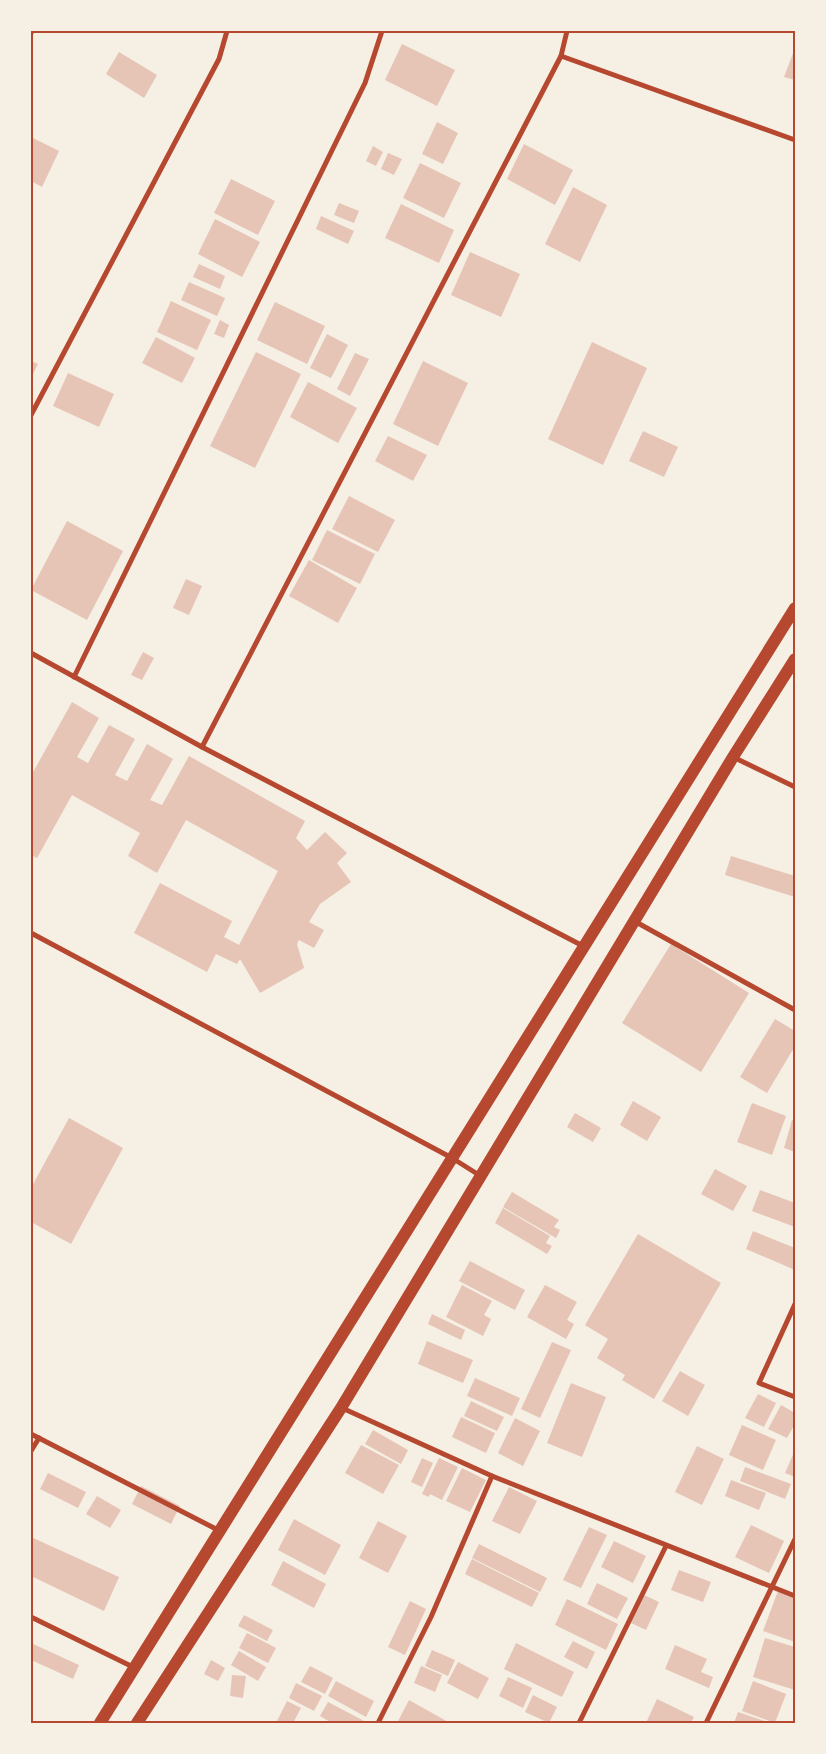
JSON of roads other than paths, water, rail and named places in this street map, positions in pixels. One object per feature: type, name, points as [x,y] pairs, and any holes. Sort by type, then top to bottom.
[{"type":"main road","points":[[100,1723],[795,608]]},
{"type":"main road","points":[[137,1723],[341,1408],[733,757],[795,659]]},
{"type":"street","points":[[31,415],[219,59],[227,31]]},
{"type":"street","points":[[74,677],[365,84],[382,31]]},
{"type":"street","points":[[202,747],[560,56],[567,31]]},
{"type":"street","points":[[560,56],[795,140]]},
{"type":"street","points":[[31,653],[202,747],[583,946]]},
{"type":"street","points":[[733,757],[795,787]]},
{"type":"street","points":[[635,921],[795,1010]]},
{"type":"street","points":[[31,933],[452,1158],[481,1176]]},
{"type":"street","points":[[795,1304],[759,1383],[795,1397]]},
{"type":"street","points":[[341,1408],[492,1476],[795,1596]]},
{"type":"street","points":[[31,1434],[221,1531]]},
{"type":"street","points":[[31,1451],[39,1438]]},
{"type":"street","points":[[378,1723],[431,1617],[492,1476]]},
{"type":"street","points":[[706,1723],[770,1587],[795,1539]]},
{"type":"street","points":[[579,1723],[666,1546]]},
{"type":"street","points":[[31,1617],[134,1667]]}]
